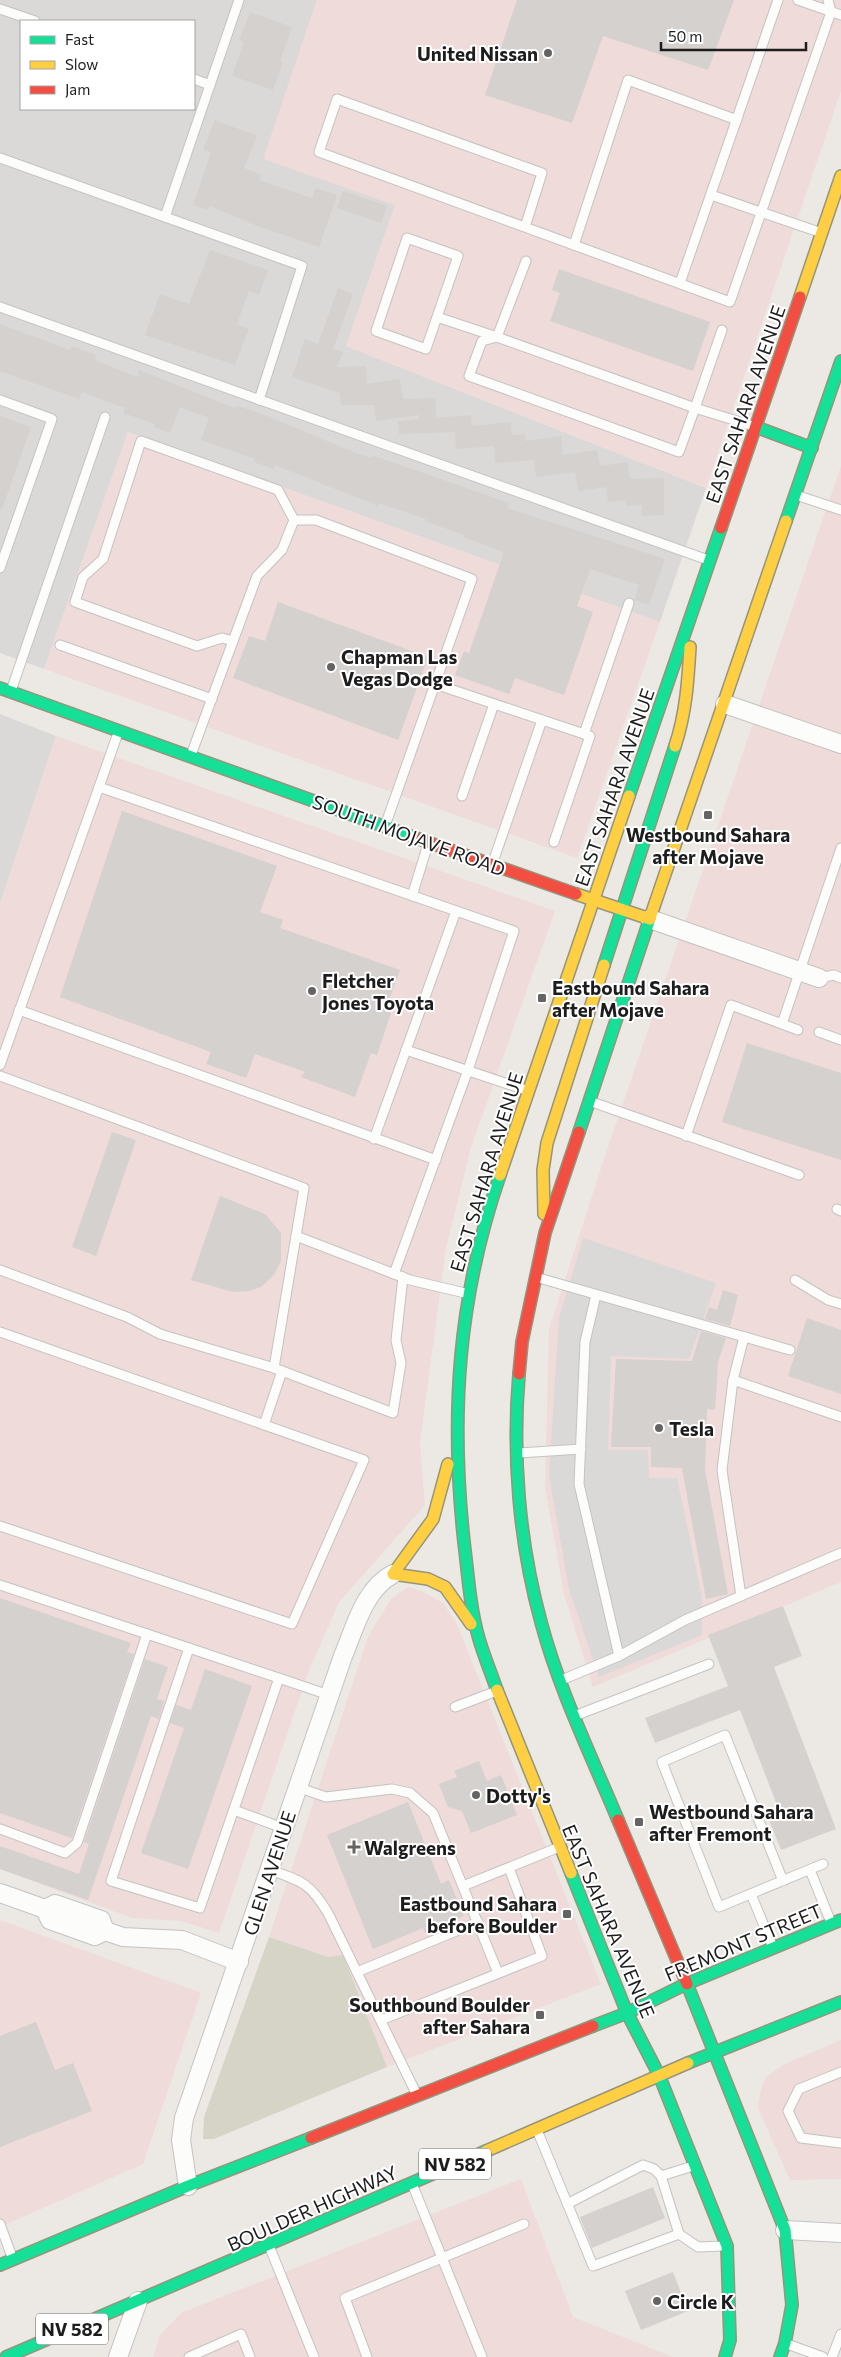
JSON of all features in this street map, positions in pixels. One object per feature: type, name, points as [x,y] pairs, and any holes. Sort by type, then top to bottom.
[{"type":"main road","name":"EAST SAHARA AVENUE","points":[[725,2357],[730,2340],[727,2246],[659,2075],[627,2013],[497,1691],[479,1639],[470,1594],[463,1542],[458,1486],[457,1423],[462,1337],[468,1293],[487,1216],[841,176]]},
{"type":"main road","points":[[780,2357],[785,2344],[792,2305],[786,2230],[716,2053],[574,1716],[541,1622],[524,1540],[517,1453],[516,1407],[522,1342],[534,1277],[545,1233],[650,919],[840,366]]},
{"type":"main road","points":[[756,427],[812,448]]},
{"type":"main road","points":[[545,1233],[543,1170],[547,1143],[682,725],[687,697],[693,611]]},
{"type":"main road","name":"SOUTH MOJAVE ROAD","points":[[5,690],[492,865],[650,919]]},
{"type":"main road","points":[[457,1423],[437,1508],[426,1530],[393,1574],[428,1579],[445,1587],[463,1610],[479,1639]]},
{"type":"main road","name":"FREMONT STREET","points":[[627,2013],[686,1984],[836,1922]]},
{"type":"main road","name":"NV 582","points":[[716,2053],[841,2002]]},
{"type":"main road","points":[[0,2265],[188,2186],[627,2013]]},
{"type":"main road","name":"BOULDER HIGHWAY","points":[[6,2357],[269,2246],[659,2075],[716,2053]]},
{"type":"street","points":[[725,704],[841,744]]},
{"type":"street","name":"SOUTH MOJAVE ROAD","points":[[650,919],[819,978]]},
{"type":"street","name":"GLEN AVENUE","points":[[188,2186],[181,2140],[184,2118],[343,1656],[369,1597],[376,1587],[393,1574]]},
{"type":"street","points":[[0,1893],[45,1909],[50,1920],[86,1924],[101,1920],[105,1931],[123,1937],[182,1940],[239,1962]]},
{"type":"street","points":[[786,2230],[841,2233]]},
{"type":"street","points":[[118,2357],[138,2301]]},
{"type":"lane","points":[[165,217],[239,0]]},
{"type":"lane","points":[[680,283],[778,0]]},
{"type":"lane","points":[[798,0],[841,15]]},
{"type":"lane","points":[[525,227],[542,173],[338,99],[319,152],[730,302],[830,12],[828,0]]},
{"type":"lane","points":[[0,8],[32,20]]},
{"type":"lane","points":[[195,79],[210,85]]},
{"type":"lane","points":[[574,245],[628,80],[736,120]]},
{"type":"lane","points":[[0,158],[302,266],[259,400]]},
{"type":"lane","points":[[711,195],[822,232]]},
{"type":"lane","points":[[407,238],[458,256],[437,317],[426,349],[376,331],[407,238]]},
{"type":"lane","points":[[498,337],[526,261]]},
{"type":"lane","points":[[0,307],[710,561]]},
{"type":"lane","points":[[437,317],[695,408],[756,427]]},
{"type":"lane","points":[[498,337],[482,341],[470,376],[679,452],[722,330]]},
{"type":"lane","points":[[0,400],[52,419],[0,568]]},
{"type":"lane","points":[[5,690],[105,417]]},
{"type":"lane","points":[[190,757],[212,699],[257,576],[282,550],[294,520],[278,490],[141,441],[103,559],[83,577],[75,602],[197,646],[222,638],[233,641]]},
{"type":"lane","points":[[796,495],[841,510]]},
{"type":"lane","points":[[294,520],[316,520],[472,579],[385,826]]},
{"type":"lane","points":[[584,734],[628,603]]},
{"type":"lane","points":[[60,645],[212,699]]},
{"type":"lane","points":[[435,684],[590,736],[554,842]]},
{"type":"lane","points":[[462,796],[494,704]]},
{"type":"lane","points":[[492,865],[542,720]]},
{"type":"lane","points":[[0,1065],[119,731]]},
{"type":"lane","points":[[0,1270],[127,1317],[160,1334],[278,1369],[393,1413],[401,1363],[396,1340],[398,1275],[514,931],[99,787]]},
{"type":"lane","points":[[412,896],[429,842]]},
{"type":"lane","points":[[782,1024],[841,848]]},
{"type":"lane","points":[[374,1138],[456,911]]},
{"type":"lane","points":[[819,978],[834,976],[841,978]]},
{"type":"lane","points":[[686,1136],[731,1005],[798,1030]]},
{"type":"lane","points":[[19,1010],[436,1160]]},
{"type":"lane","points":[[819,1032],[841,1040]]},
{"type":"lane","points":[[406,1050],[529,1090]]},
{"type":"lane","points":[[0,1076],[304,1188],[278,1369],[264,1425]]},
{"type":"lane","points":[[589,1101],[799,1175]]},
{"type":"lane","points":[[296,1236],[398,1275],[468,1293]]},
{"type":"lane","points":[[534,1277],[790,1350]]},
{"type":"lane","points":[[794,1280],[828,1300],[841,1304]]},
{"type":"lane","points":[[596,1295],[585,1342],[579,1484],[619,1656]]},
{"type":"lane","points":[[0,1332],[364,1460],[292,1624],[0,1526]]},
{"type":"lane","points":[[741,1596],[722,1470],[733,1380],[744,1338]]},
{"type":"lane","points":[[733,1380],[841,1418]]},
{"type":"lane","points":[[517,1453],[581,1449]]},
{"type":"lane","points":[[561,1681],[619,1656],[685,1620],[841,1553]]},
{"type":"lane","points":[[0,1585],[329,1695]]},
{"type":"lane","points":[[0,1829],[65,1853],[77,1843],[147,1634]]},
{"type":"lane","points":[[188,1648],[111,1881],[200,1908],[279,1678]]},
{"type":"lane","points":[[574,1716],[710,1664]]},
{"type":"lane","points":[[456,1707],[497,1691]]},
{"type":"lane","points":[[783,1881],[724,1735],[662,1762],[719,1907],[783,1881],[810,1870],[823,1864]]},
{"type":"lane","points":[[297,1787],[326,1796],[392,1789],[410,1793],[433,1813],[498,1973]]},
{"type":"lane","points":[[234,1810],[283,1828]]},
{"type":"lane","points":[[464,1886],[560,1848]]},
{"type":"lane","points":[[380,2020],[542,1956],[510,1868]]},
{"type":"lane","points":[[270,1870],[300,1881],[316,1893],[328,1913],[417,2096]]},
{"type":"lane","points":[[810,1870],[836,1922]]},
{"type":"lane","points":[[751,1894],[773,1948]]},
{"type":"lane","points":[[357,1972],[478,1922]]},
{"type":"lane","points":[[841,2072],[798,2089],[788,2111],[801,2138],[841,2143]]},
{"type":"lane","points":[[536,2129],[593,2266],[679,2234]]},
{"type":"lane","points":[[568,2204],[643,2165],[654,2169],[661,2176],[679,2234],[698,2247],[715,2248],[727,2246]]},
{"type":"lane","points":[[661,2176],[696,2165]]},
{"type":"lane","points":[[412,2183],[482,2357]]},
{"type":"lane","points":[[0,2224],[13,2260]]},
{"type":"lane","points":[[367,2357],[345,2298],[524,2224]]},
{"type":"lane","points":[[269,2246],[314,2357]]},
{"type":"lane","points":[[189,2357],[241,2334],[250,2357]]},
{"type":"lane","points":[[832,2357],[841,2334]]},
{"type":"lane","points":[[785,2344],[823,2357]]},
{"type":"shaded area","points":[[0,0],[317,0],[264,158],[395,205],[346,346],[706,488],[660,622],[128,432],[44,669],[0,653]]},
{"type":"shaded area","points":[[317,0],[841,0],[841,91],[706,488],[346,346],[395,205],[263,159]]},
{"type":"shaded area","points":[[128,432],[660,622],[577,858],[44,669]]},
{"type":"shaded area","points":[[841,466],[841,1582],[593,1687],[564,1594],[545,1487],[549,1329],[605,1156]]},
{"type":"shaded area","points":[[0,714],[56,736],[0,904]]},
{"type":"shaded area","points":[[56,736],[555,911],[471,1147],[446,1248],[420,1442],[425,1505],[339,1602],[308,1673],[219,1933],[181,1921],[132,1918],[0,1869],[0,904]]},
{"type":"shaded area","points":[[583,1238],[716,1283],[689,1359],[611,1356],[608,1450],[648,1450],[649,1478],[677,1478],[702,1597],[702,1635],[599,1677],[569,1589],[549,1475],[559,1318]]},
{"type":"shaded area","points":[[408,1587],[421,1591],[443,1603],[456,1622],[601,1984],[387,2067],[343,1955],[328,1957],[269,1937],[368,1637],[391,1599]]},
{"type":"shaded area","points":[[0,1920],[201,1993],[143,2164],[0,2227]]},
{"type":"shaded area","points":[[269,1937],[328,1957],[343,1955],[387,2067],[214,2139],[203,2139],[204,2117]]},
{"type":"shaded area","points":[[841,2040],[841,2179],[790,2180],[758,2108],[761,2088],[766,2077],[783,2065]]},
{"type":"shaded area","points":[[521,2179],[573,2317],[673,2357],[153,2357],[160,2335],[181,2313]]},
{"type":"building","name":"United Nissan","points":[[517,0],[734,0],[708,70],[603,36],[572,123],[485,95]]},
{"type":"building","points":[[250,12],[292,27],[280,61],[283,62],[273,90],[232,76],[244,42],[239,40]]},
{"type":"building","points":[[215,120],[257,136],[244,168],[261,175],[259,180],[312,198],[316,188],[337,195],[319,247],[257,226],[210,206],[208,210],[193,205],[211,152],[203,149]]},
{"type":"building","points":[[343,191],[387,206],[381,223],[337,208]]},
{"type":"building","points":[[210,250],[268,270],[259,295],[249,291],[237,324],[249,329],[235,365],[145,335],[160,294],[189,304]]},
{"type":"building","points":[[559,269],[710,322],[693,371],[550,321],[560,293],[552,290]]},
{"type":"building","points":[[338,288],[353,294],[333,349],[343,352],[337,367],[366,366],[367,384],[400,379],[403,399],[435,398],[436,418],[471,415],[472,426],[511,422],[512,435],[525,434],[525,441],[561,436],[563,455],[597,450],[600,466],[628,462],[630,479],[664,478],[664,515],[642,516],[642,505],[626,506],[625,500],[608,502],[606,487],[578,491],[575,472],[536,477],[534,460],[495,463],[494,446],[456,449],[455,432],[399,434],[398,421],[419,419],[419,415],[376,421],[374,405],[341,405],[340,393],[292,377],[305,339],[318,344]]},
{"type":"building","points":[[0,324],[70,350],[72,346],[96,355],[95,360],[137,377],[139,370],[235,408],[236,405],[265,415],[371,458],[372,455],[509,503],[507,508],[665,559],[649,605],[634,600],[639,585],[590,569],[577,606],[593,612],[564,695],[515,678],[509,694],[455,675],[464,651],[469,653],[504,552],[425,521],[426,519],[379,503],[378,506],[275,465],[274,469],[254,462],[255,459],[201,440],[209,418],[180,407],[170,433],[154,427],[155,424],[123,413],[125,408],[82,392],[79,399],[0,371]]},
{"type":"building","points":[[0,416],[31,427],[2,509],[0,509]]},
{"type":"building","name":"Chapman Las Vegas Dodge","points":[[278,602],[428,657],[398,740],[233,678],[249,636],[265,641]]},
{"type":"building","points":[[122,811],[277,866],[260,912],[283,920],[280,928],[400,970],[385,1011],[391,1013],[377,1055],[371,1053],[355,1097],[301,1077],[305,1072],[255,1054],[246,1078],[206,1064],[211,1052],[60,997]]},
{"type":"building","points":[[747,1043],[841,1073],[841,1160],[722,1122]]},
{"type":"building","points":[[112,1132],[136,1140],[96,1256],[72,1247]]},
{"type":"building","points":[[220,1196],[265,1214],[281,1233],[281,1261],[274,1275],[261,1287],[249,1291],[233,1292],[191,1280]]},
{"type":"building","points":[[723,1290],[738,1295],[730,1326],[705,1319],[709,1307],[717,1310]]},
{"type":"building","points":[[807,1318],[841,1330],[841,1394],[788,1376]]},
{"type":"building","name":"Tesla","points":[[701,1331],[726,1338],[718,1362],[715,1410],[707,1409],[705,1470],[728,1594],[706,1599],[682,1468],[651,1467],[651,1447],[611,1447],[616,1359],[692,1361]]},
{"type":"building","points":[[0,1598],[131,1643],[127,1652],[134,1654],[72,1838],[0,1813]]},
{"type":"building","points":[[783,1606],[802,1656],[774,1667],[836,1829],[781,1850],[767,1815],[779,1810],[740,1710],[655,1743],[645,1718],[728,1686],[708,1635]]},
{"type":"building","points":[[145,1659],[168,1667],[157,1699],[164,1701],[159,1719],[151,1716],[88,1900],[0,1869],[0,1846],[79,1874],[89,1844],[84,1842]]},
{"type":"building","points":[[205,1669],[252,1686],[188,1869],[141,1853],[184,1728],[170,1723],[176,1705],[191,1710]]},
{"type":"building","name":"Dotty's","points":[[479,1761],[487,1781],[501,1775],[517,1815],[471,1833],[462,1811],[448,1807],[439,1784],[457,1777],[454,1771]]},
{"type":"building","name":"Walgreens","points":[[408,1802],[441,1884],[449,1880],[464,1916],[425,1933],[423,1928],[373,1949],[327,1835]]},
{"type":"building","points":[[36,2022],[55,2070],[73,2063],[92,2111],[0,2147],[0,2036]]},
{"type":"building","points":[[653,2187],[665,2218],[592,2248],[580,2217]]},
{"type":"building","name":"Circle K","points":[[673,2272],[688,2311],[641,2330],[625,2291]]},
{"type":"traffic: fast","points":[[786,521],[841,361]]},
{"type":"traffic: fast","points":[[756,427],[812,448]]},
{"type":"traffic: fast","points":[[629,796],[721,528]]},
{"type":"traffic: fast","points":[[0,688],[419,839]]},
{"type":"traffic: fast","points":[[604,965],[675,746]]},
{"type":"traffic: fast","points":[[579,1132],[650,918]]},
{"type":"traffic: fast","points":[[497,1690],[479,1639],[471,1603],[460,1494],[458,1402],[466,1311],[486,1221],[500,1175]]},
{"type":"traffic: fast","points":[[519,1374],[516,1436],[517,1467],[523,1530],[533,1592],[557,1672],[618,1820]]},
{"type":"traffic: fast","points":[[571,1873],[627,2013],[659,2075],[727,2246],[730,2340],[725,2357]]},
{"type":"traffic: fast","points":[[593,2026],[627,2013],[686,1984],[841,1920]]},
{"type":"traffic: fast","points":[[687,1984],[785,2230],[792,2305],[785,2343],[780,2357]]},
{"type":"traffic: fast","points":[[688,2063],[841,2002]]},
{"type":"traffic: fast","points":[[0,2265],[188,2186],[311,2138]]},
{"type":"traffic: fast","points":[[6,2357],[486,2151]]},
{"type":"traffic: slow","points":[[800,297],[841,176]]},
{"type":"traffic: slow","points":[[650,918],[786,521]]},
{"type":"traffic: slow","points":[[675,746],[684,709],[690,647]]},
{"type":"traffic: slow","points":[[500,1175],[629,796]]},
{"type":"traffic: slow","points":[[576,894],[650,919]]},
{"type":"traffic: slow","points":[[544,1214],[543,1170],[547,1143],[604,965]]},
{"type":"traffic: slow","points":[[448,1464],[433,1519],[393,1574],[428,1579],[445,1587],[471,1624]]},
{"type":"traffic: slow","points":[[497,1690],[571,1873]]},
{"type":"traffic: slow","points":[[486,2151],[688,2063]]},
{"type":"traffic: jam","points":[[721,528],[800,297]]},
{"type":"traffic: jam","points":[[419,839],[576,894]]},
{"type":"traffic: jam","points":[[519,1374],[522,1342],[545,1233],[579,1132]]},
{"type":"traffic: jam","points":[[618,1820],[687,1984]]},
{"type":"traffic: jam","points":[[311,2138],[593,2026]]},
{"type":"place","name":"United Nissan","points":[[548,53]]},
{"type":"place","name":"Chapman Las Vegas Dodge","points":[[331,667]]},
{"type":"place","name":"Westbound Sahara after Mojave","points":[[708,815]]},
{"type":"place","name":"Fletcher Jones Toyota","points":[[312,991]]},
{"type":"place","name":"Eastbound Sahara after Mojave","points":[[542,998]]},
{"type":"place","name":"Tesla","points":[[659,1428]]},
{"type":"place","name":"Dotty's","points":[[476,1795]]},
{"type":"place","name":"Westbound Sahara after Fremont","points":[[639,1822]]},
{"type":"place","name":"Walgreens","points":[[354,1847]]},
{"type":"place","name":"Eastbound Sahara before Boulder","points":[[567,1914]]},
{"type":"place","name":"Southbound Boulder after Sahara","points":[[540,2015]]},
{"type":"place","name":"Circle K","points":[[657,2301]]}]
